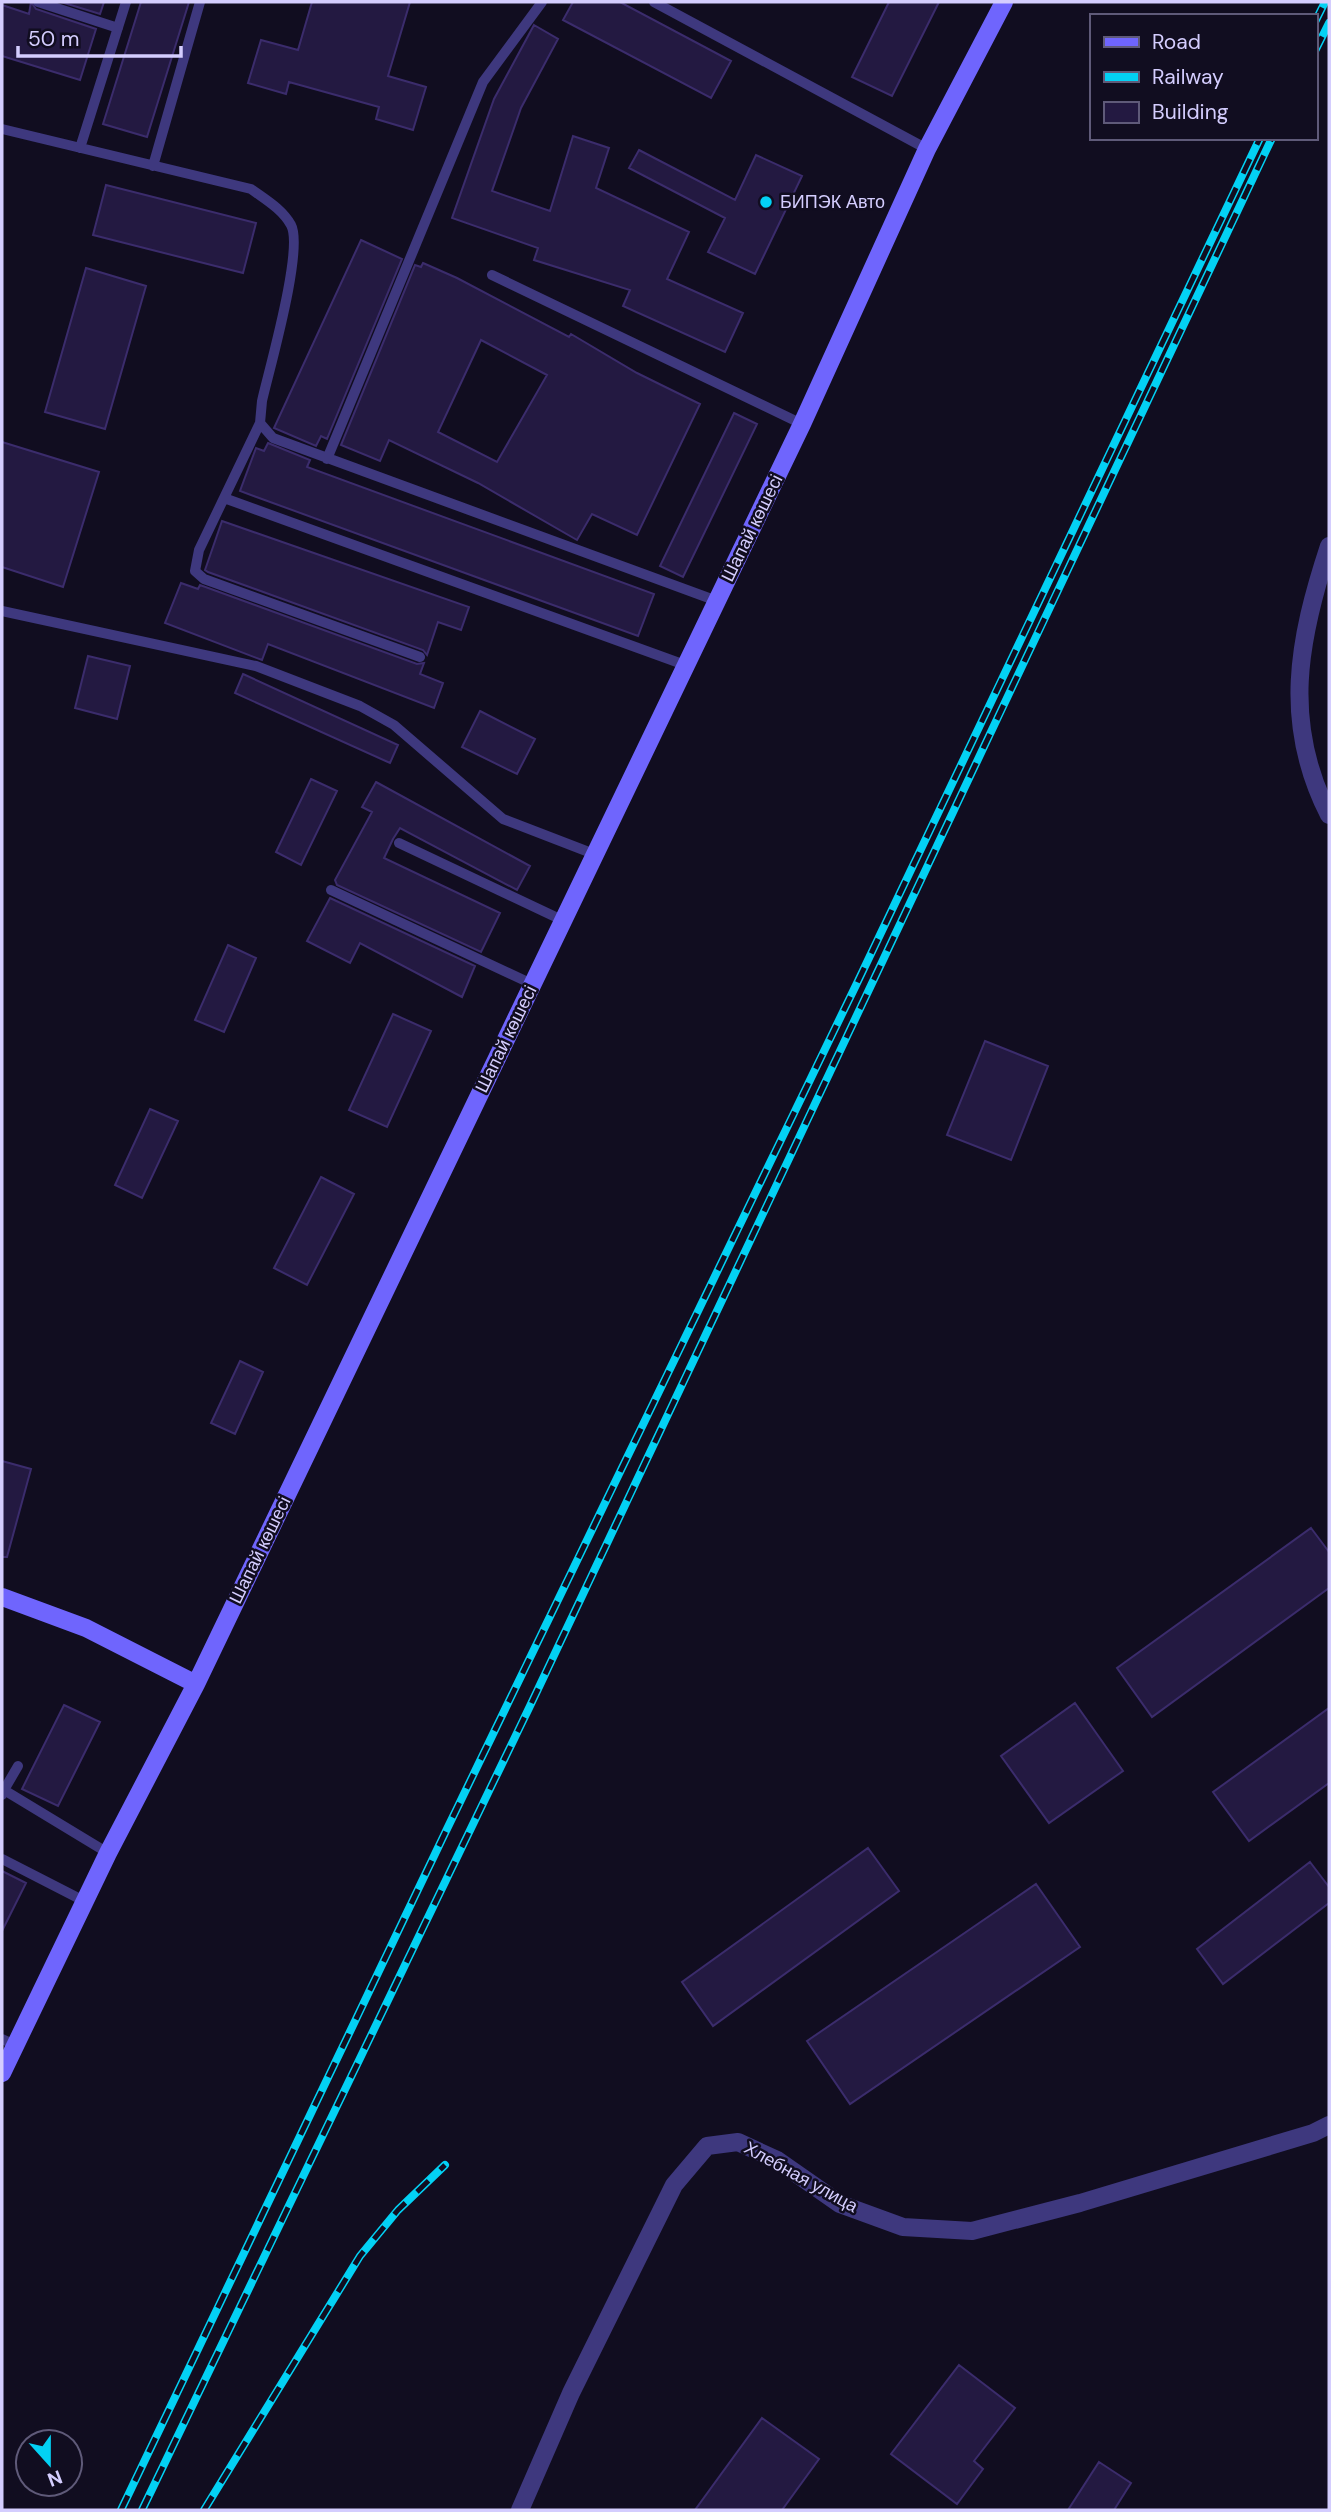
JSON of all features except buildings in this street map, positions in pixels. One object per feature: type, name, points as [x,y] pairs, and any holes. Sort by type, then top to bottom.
[{"type":"street","name":"Шапай көшесі","points":[[2,2073],[9,2042],[196,1684],[803,424],[927,149],[1004,2]]},
{"type":"street","points":[[1329,546],[1305,630],[1298,703],[1311,779],[1329,815]]},
{"type":"street","points":[[2,1597],[86,1628],[196,1684]]},
{"type":"street","name":"Хлебная улица","points":[[520,2510],[571,2393],[668,2196],[707,2146],[738,2142],[777,2160],[840,2204],[903,2227],[972,2231],[1196,2169],[1313,2133],[1329,2125]]},
{"type":"lane","points":[[38,2],[118,28]]},
{"type":"lane","points":[[80,148],[127,2]]},
{"type":"lane","points":[[153,166],[200,2]]},
{"type":"lane","points":[[327,460],[483,82],[542,2]]},
{"type":"lane","points":[[654,2],[927,149]]},
{"type":"lane","points":[[2,129],[251,189],[279,209],[293,228],[292,267],[262,401],[260,423],[199,550],[195,571],[204,579],[420,657]]},
{"type":"lane","points":[[492,275],[803,424]]},
{"type":"lane","points":[[260,423],[273,438],[327,460],[717,601]]},
{"type":"lane","points":[[224,498],[685,665]]},
{"type":"lane","points":[[2,611],[245,663],[360,706],[394,725],[503,819],[594,854]]},
{"type":"lane","points":[[400,843],[562,920]]},
{"type":"lane","points":[[331,890],[532,984]]},
{"type":"lane","points":[[18,1766],[3,1793],[108,1853]]},
{"type":"lane","points":[[2,1859],[84,1901]]},
{"type":"railway","points":[[1317,18],[1325,2]]},
{"type":"railway","points":[[1317,47],[1329,23]]},
{"type":"railway","points":[[121,2510],[858,981],[1259,140]]},
{"type":"railway","points":[[142,2510],[530,1706],[1271,140]]},
{"type":"railway","points":[[204,2510],[360,2256],[398,2210],[445,2165]]},
{"type":"place","name":"БИПЭК Авто","points":[[766,202]]}]
